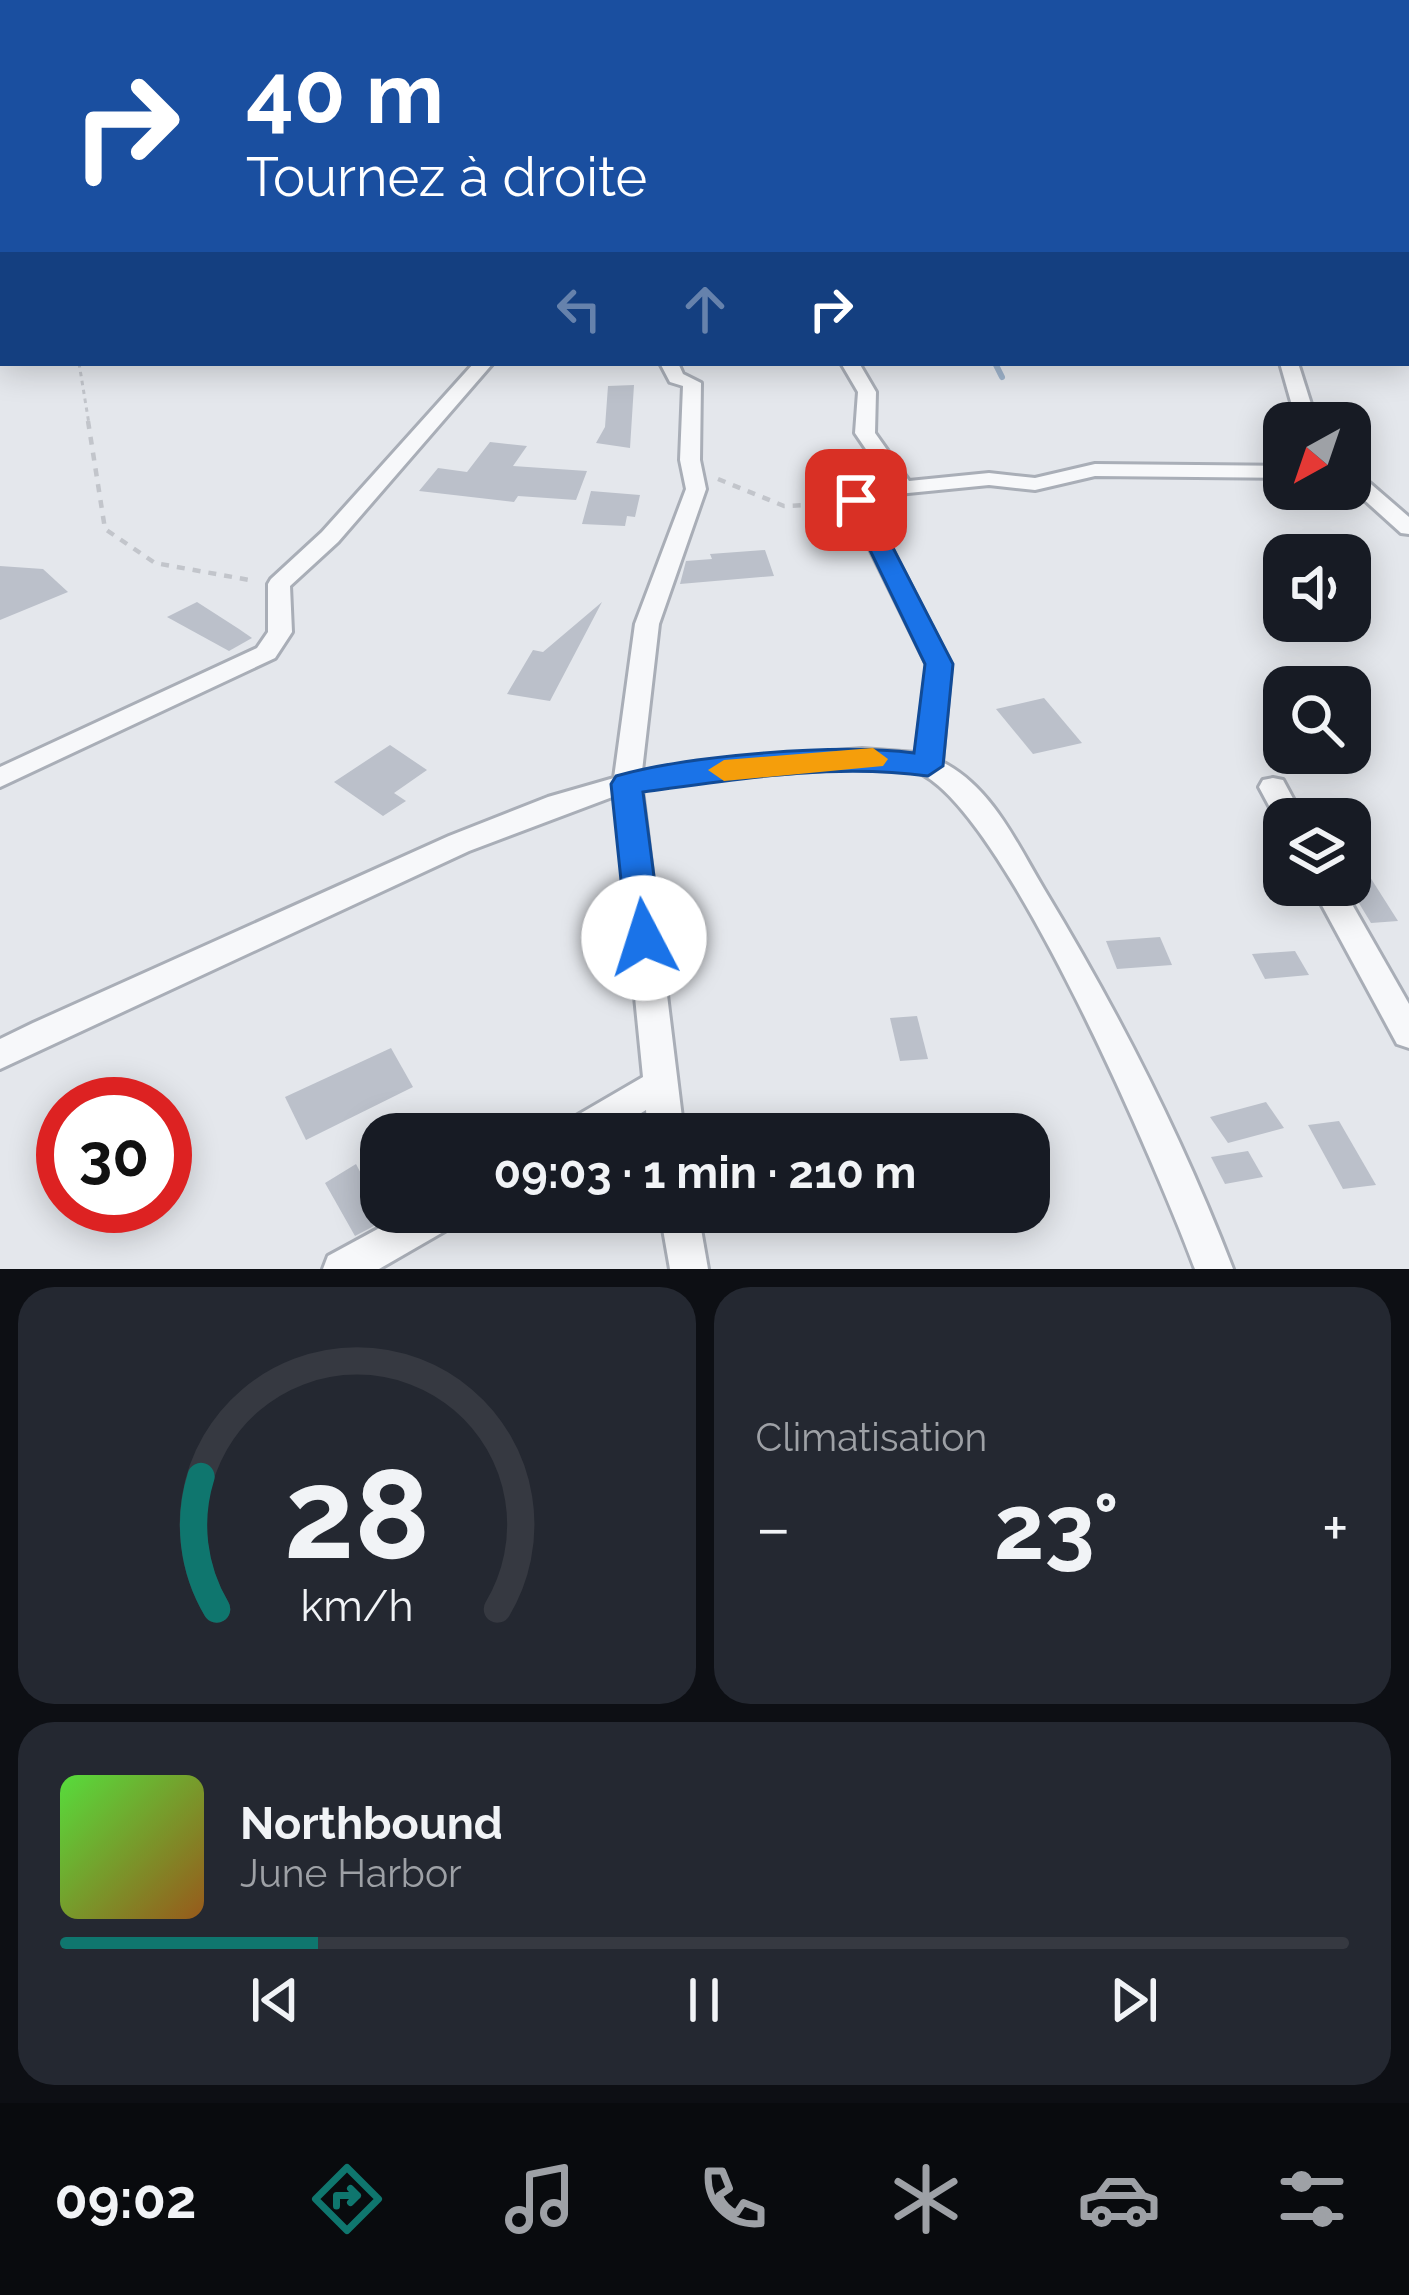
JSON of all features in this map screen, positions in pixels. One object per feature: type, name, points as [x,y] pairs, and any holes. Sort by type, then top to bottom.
[{"type":"street","points":[[0,778],[266,653],[280,632],[279,584],[331,537],[481,366]]},
{"type":"street","points":[[662,1113],[627,784],[647,624],[696,489],[690,460],[692,383],[676,378],[670,366]]},
{"type":"street","points":[[852,366],[867,392],[866,433],[895,471],[900,483],[896,488]]},
{"type":"street","points":[[1290,366],[1301,402]]},
{"type":"street","points":[[856,500],[896,488],[989,479],[1034,484],[1095,470],[1263,472]]},
{"type":"street","points":[[1371,495],[1409,528]]},
{"type":"street","points":[[856,500],[869,512],[879,544],[939,664],[928,766]]},
{"type":"street","points":[[0,1054],[161,975],[432,855],[627,784],[758,766],[875,758],[928,766],[970,793],[1099,1011],[1186,1190],[1214,1269]]},
{"type":"street","points":[[1273,787],[1279,798]]},
{"type":"street","points":[[1338,906],[1409,1034]]},
{"type":"street","points":[[611,1113],[657,1086]]},
{"type":"street","points":[[342,1269],[406,1233]]},
{"type":"street","points":[[683,1233],[689,1269]]},
{"type":"path","points":[[80,366],[105,529],[154,563],[279,584]]},
{"type":"path","points":[[690,460],[728,483],[784,506],[856,500]]},
{"type":"building","points":[[634,385],[630,448],[596,443],[605,427],[608,386]]},
{"type":"building","points":[[490,442],[527,446],[513,466],[587,471],[576,500],[518,496],[514,502],[419,491],[438,468],[467,472]]},
{"type":"building","points":[[591,491],[640,495],[635,517],[627,516],[625,526],[582,524]]},
{"type":"building","points":[[765,550],[774,576],[680,584],[686,561],[712,559],[710,554]]},
{"type":"building","points":[[0,566],[43,569],[68,592],[0,620]]},
{"type":"building","points":[[197,602],[252,638],[229,651],[167,617]]},
{"type":"building","points":[[602,602],[550,701],[507,694],[533,650],[543,652]]},
{"type":"building","points":[[1044,698],[1082,743],[1033,754],[996,709]]},
{"type":"building","points":[[390,745],[427,770],[394,793],[406,801],[383,816],[334,782]]},
{"type":"building","points":[[1371,879],[1398,921],[1371,923],[1361,906],[1371,906]]},
{"type":"building","points":[[1160,937],[1172,965],[1117,969],[1106,941]]},
{"type":"building","points":[[1295,951],[1309,975],[1265,979],[1252,954]]},
{"type":"building","points":[[917,1016],[928,1059],[900,1061],[890,1018]]},
{"type":"building","points":[[391,1048],[413,1087],[306,1140],[285,1097]]},
{"type":"building","points":[[1266,1102],[1284,1128],[1228,1143],[1210,1117]]},
{"type":"building","points":[[1339,1121],[1376,1185],[1343,1189],[1308,1125]]},
{"type":"building","points":[[1248,1151],[1263,1177],[1225,1184],[1211,1157]]},
{"type":"building","points":[[356,1164],[361,1233],[355,1236],[325,1183]]},
{"type":"waterway","points":[[996,366],[1002,377]]},
{"type":"slow traffic","points":[[724,770],[873,759]]},
{"type":"route","points":[[644,938],[627,784],[758,766],[875,758],[928,766],[939,664],[879,544],[869,512],[856,500]]}]
